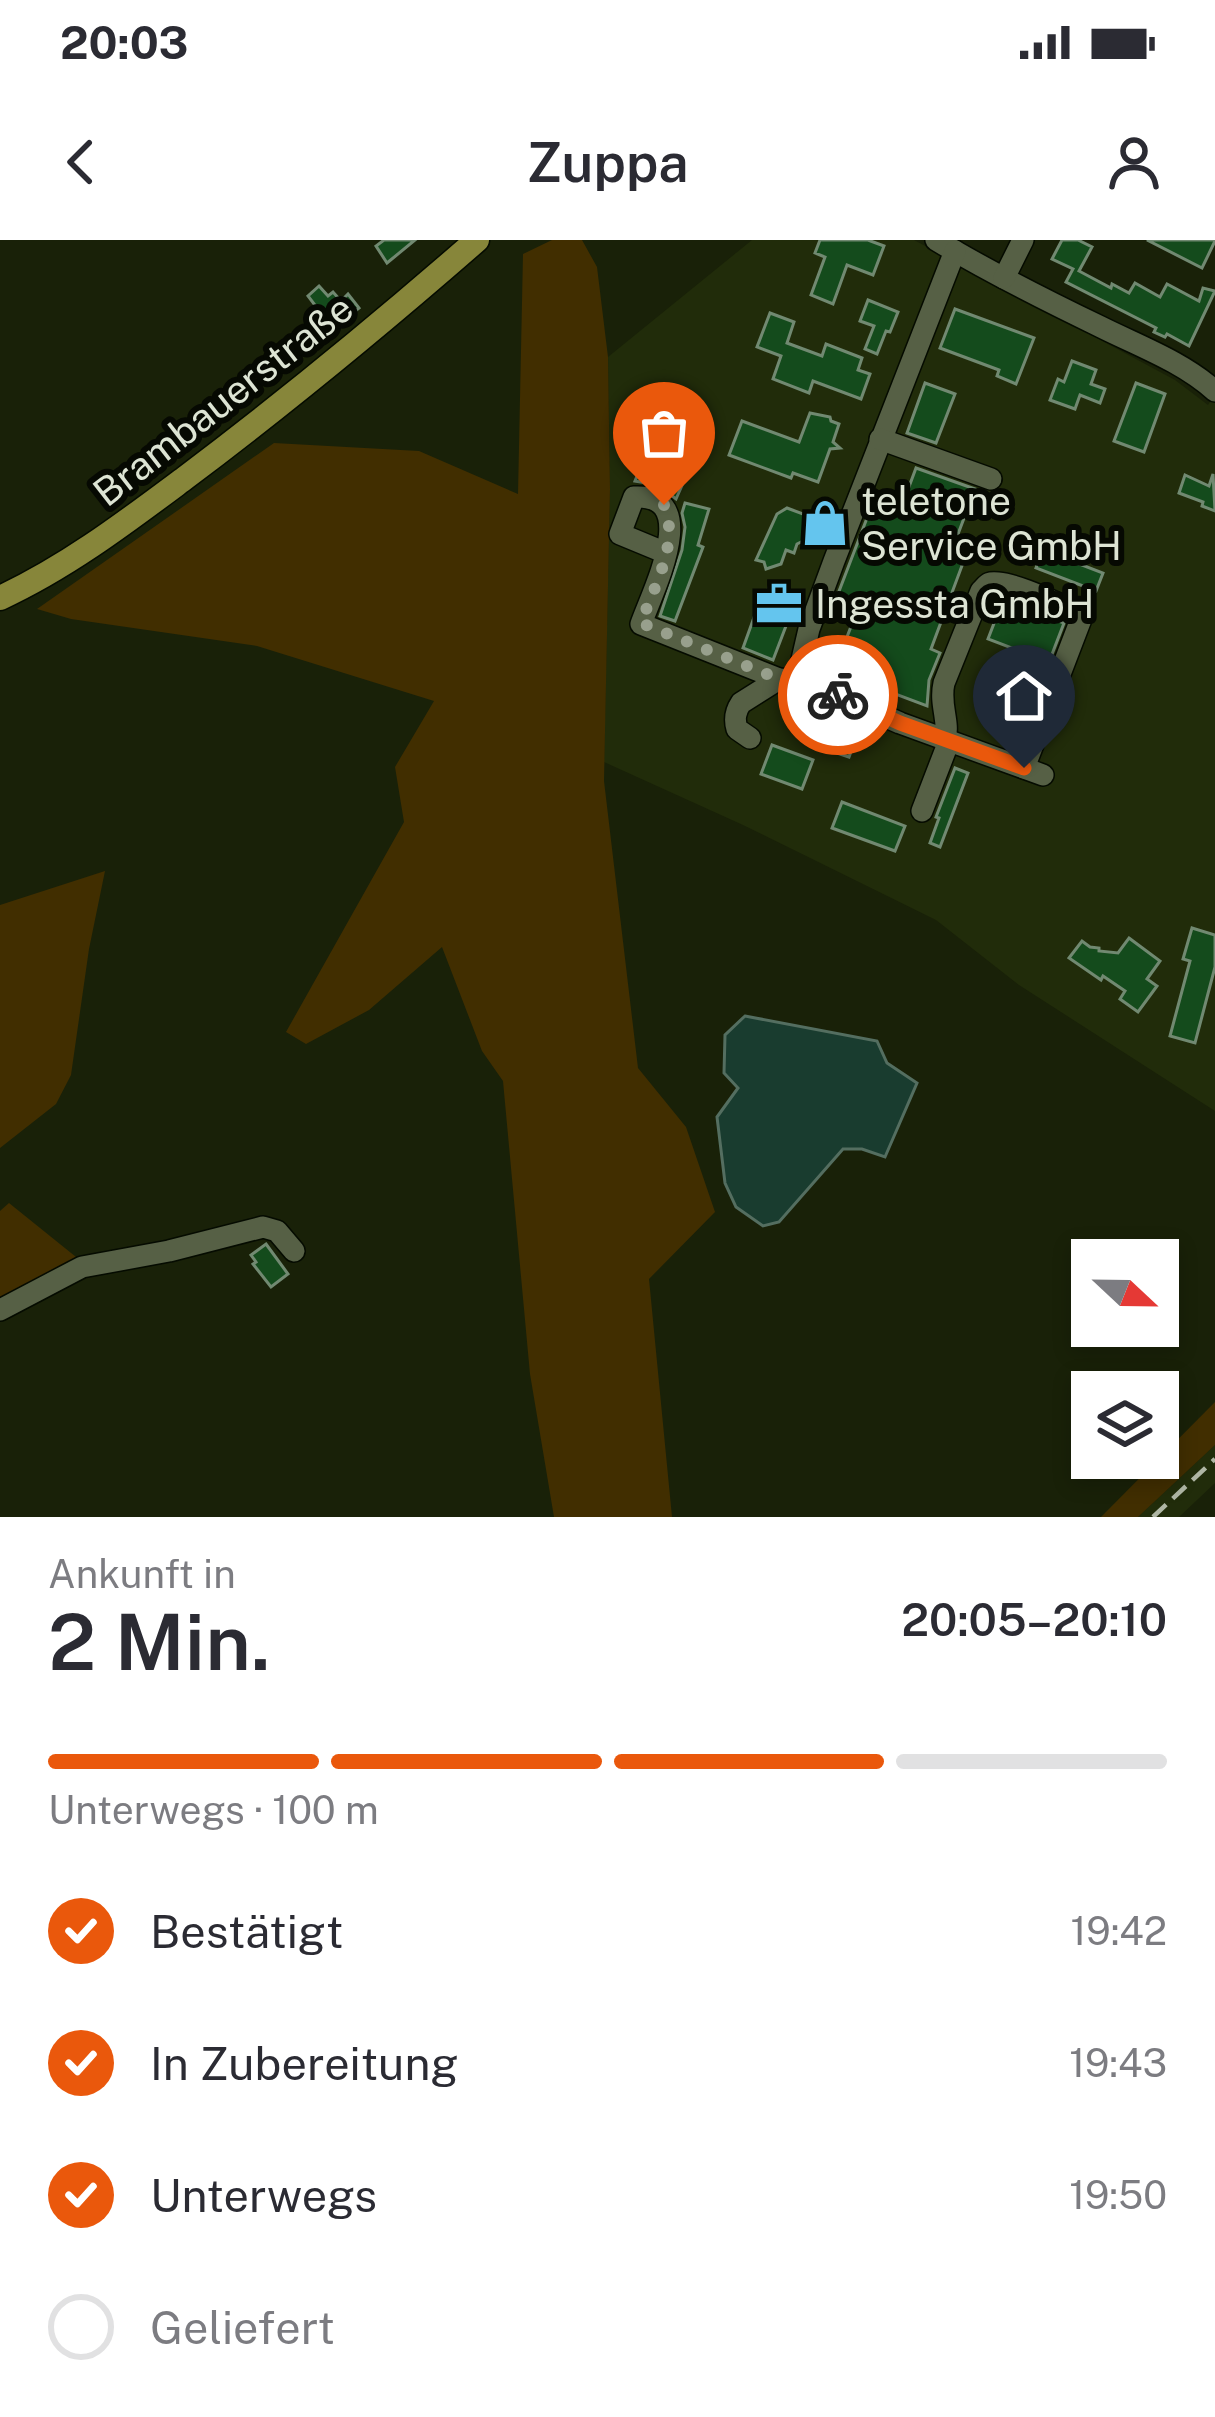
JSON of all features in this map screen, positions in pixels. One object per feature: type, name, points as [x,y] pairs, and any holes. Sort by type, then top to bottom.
[{"type":"main road","name":"Brambauerstraße","points":[[0,598],[105,537],[244,434],[477,240]]},
{"type":"street","points":[[1004,278],[1023,240]]},
{"type":"street","points":[[809,680],[800,668],[809,629],[945,246],[1213,380]]},
{"type":"street","points":[[880,439],[992,479]]},
{"type":"street","points":[[666,553],[641,623],[779,679],[809,680],[900,723],[947,740],[1034,771],[1083,614],[998,583],[981,591],[940,697],[947,740],[922,811]]},
{"type":"street","points":[[750,738],[737,729],[737,709],[779,679]]},
{"type":"street","points":[[0,1310],[82,1268],[263,1227],[277,1231],[295,1251]]},
{"type":"shaded area","points":[[552,240],[582,240],[597,267],[608,357],[604,781],[638,1068],[686,1127],[715,1212],[649,1279],[672,1517],[554,1517],[530,1374],[503,1081],[482,1051],[442,947],[369,1010],[306,1044],[286,1032],[404,822],[395,767],[434,701],[257,646],[71,619],[37,609],[274,443],[419,451],[518,494],[523,254]]},
{"type":"shaded area","points":[[752,240],[914,240],[1175,380],[1208,405],[1215,394],[1215,1111],[1019,985],[936,920],[604,762],[608,357]]},
{"type":"shaded area","points":[[105,871],[71,1075],[56,1104],[0,1148],[0,905]]},
{"type":"shaded area","points":[[745,1016],[877,1041],[887,1063],[917,1083],[885,1157],[843,1149],[779,1222],[763,1226],[736,1207],[725,1183],[717,1117],[738,1088],[724,1073],[725,1035]]},
{"type":"shaded area","points":[[9,1203],[81,1261],[0,1303],[0,1211]]},
{"type":"shaded area","points":[[1215,1402],[1215,1445],[1179,1479],[1179,1438]]},
{"type":"shaded area","points":[[1215,1445],[1215,1483],[1179,1517],[1138,1517],[1179,1479]]},
{"type":"shaded area","points":[[1139,1479],[1179,1479],[1138,1517],[1101,1517]]},
{"type":"building","points":[[384,240],[415,240],[387,263],[376,246]]},
{"type":"building","points":[[820,240],[868,240],[884,246],[873,275],[847,265],[833,304],[811,295],[825,257],[815,253]]},
{"type":"building","points":[[1062,240],[1078,240],[1092,247],[1079,271],[1111,288],[1112,284],[1129,293],[1135,283],[1160,297],[1167,284],[1199,301],[1203,288],[1215,291],[1189,346],[1154,332],[1156,328],[1066,282],[1073,269],[1052,259]]},
{"type":"building","points":[[1147,240],[1215,240],[1215,241],[1202,268]]},
{"type":"building","points":[[319,286],[341,301],[348,294],[359,308],[333,329],[308,296]]},
{"type":"building","points":[[868,300],[898,312],[877,354],[865,349],[874,326],[860,321]]},
{"type":"building","points":[[955,309],[1034,338],[1016,384],[997,376],[999,370],[940,348]]},
{"type":"building","points":[[770,313],[794,322],[787,343],[822,356],[826,344],[862,358],[858,370],[870,374],[861,399],[813,381],[809,393],[773,379],[781,356],[757,347]]},
{"type":"building","points":[[1072,361],[1096,370],[1091,384],[1105,389],[1100,403],[1080,395],[1075,409],[1050,400]]},
{"type":"building","points":[[925,383],[955,394],[936,443],[907,433]]},
{"type":"building","points":[[1136,383],[1165,394],[1144,452],[1114,441]]},
{"type":"building","points":[[810,413],[839,424],[833,442],[840,448],[830,449],[818,482],[793,473],[791,478],[729,455],[742,421],[799,442]]},
{"type":"building","points":[[645,456],[687,474],[676,499],[658,485],[635,481]]},
{"type":"building","points":[[916,468],[975,489],[949,558],[963,563],[931,649],[940,653],[929,680],[927,706],[834,671],[855,616],[833,607],[867,518],[871,519],[877,502],[900,511]]},
{"type":"building","points":[[1213,474],[1215,511],[1179,493],[1185,475],[1209,486]]},
{"type":"building","points":[[685,503],[709,509],[698,545],[703,547],[675,621],[660,616],[682,550]]},
{"type":"building","points":[[787,508],[806,515],[809,529],[794,553],[786,550],[781,564],[766,569],[764,562],[756,560],[777,514]]},
{"type":"building","points":[[1043,550],[1103,573],[1096,591],[1036,568]]},
{"type":"building","points":[[769,587],[793,596],[790,603],[794,605],[773,660],[743,648]]},
{"type":"building","points":[[1003,600],[1064,623],[1049,662],[988,639]]},
{"type":"building","points":[[835,721],[857,735],[849,757],[837,753],[840,745],[828,740]]},
{"type":"building","points":[[772,745],[813,760],[802,789],[761,774]]},
{"type":"building","points":[[955,768],[968,773],[940,847],[930,843]]},
{"type":"building","points":[[842,802],[905,826],[895,851],[832,828]]},
{"type":"building","points":[[1192,928],[1215,935],[1215,967],[1195,1043],[1170,1036],[1190,961],[1183,959]]},
{"type":"building","points":[[1129,938],[1160,961],[1147,979],[1157,986],[1138,1012],[1120,999],[1125,991],[1069,958],[1082,941],[1099,951],[1118,953]]},
{"type":"building","points":[[266,1244],[288,1274],[271,1287],[251,1255]]},
{"type":"railway","points":[[1153,1517],[1215,1459]]},
{"type":"way so far","points":[[664,505],[671,540],[641,623],[779,679],[809,680],[838,695]]},
{"type":"place","name":"teletone Service GmbH","points":[[825,523]]},
{"type":"place","name":"Ingessta GmbH","points":[[779,604]]},
{"type":"route","points":[[838,695],[1024,768]]}]
